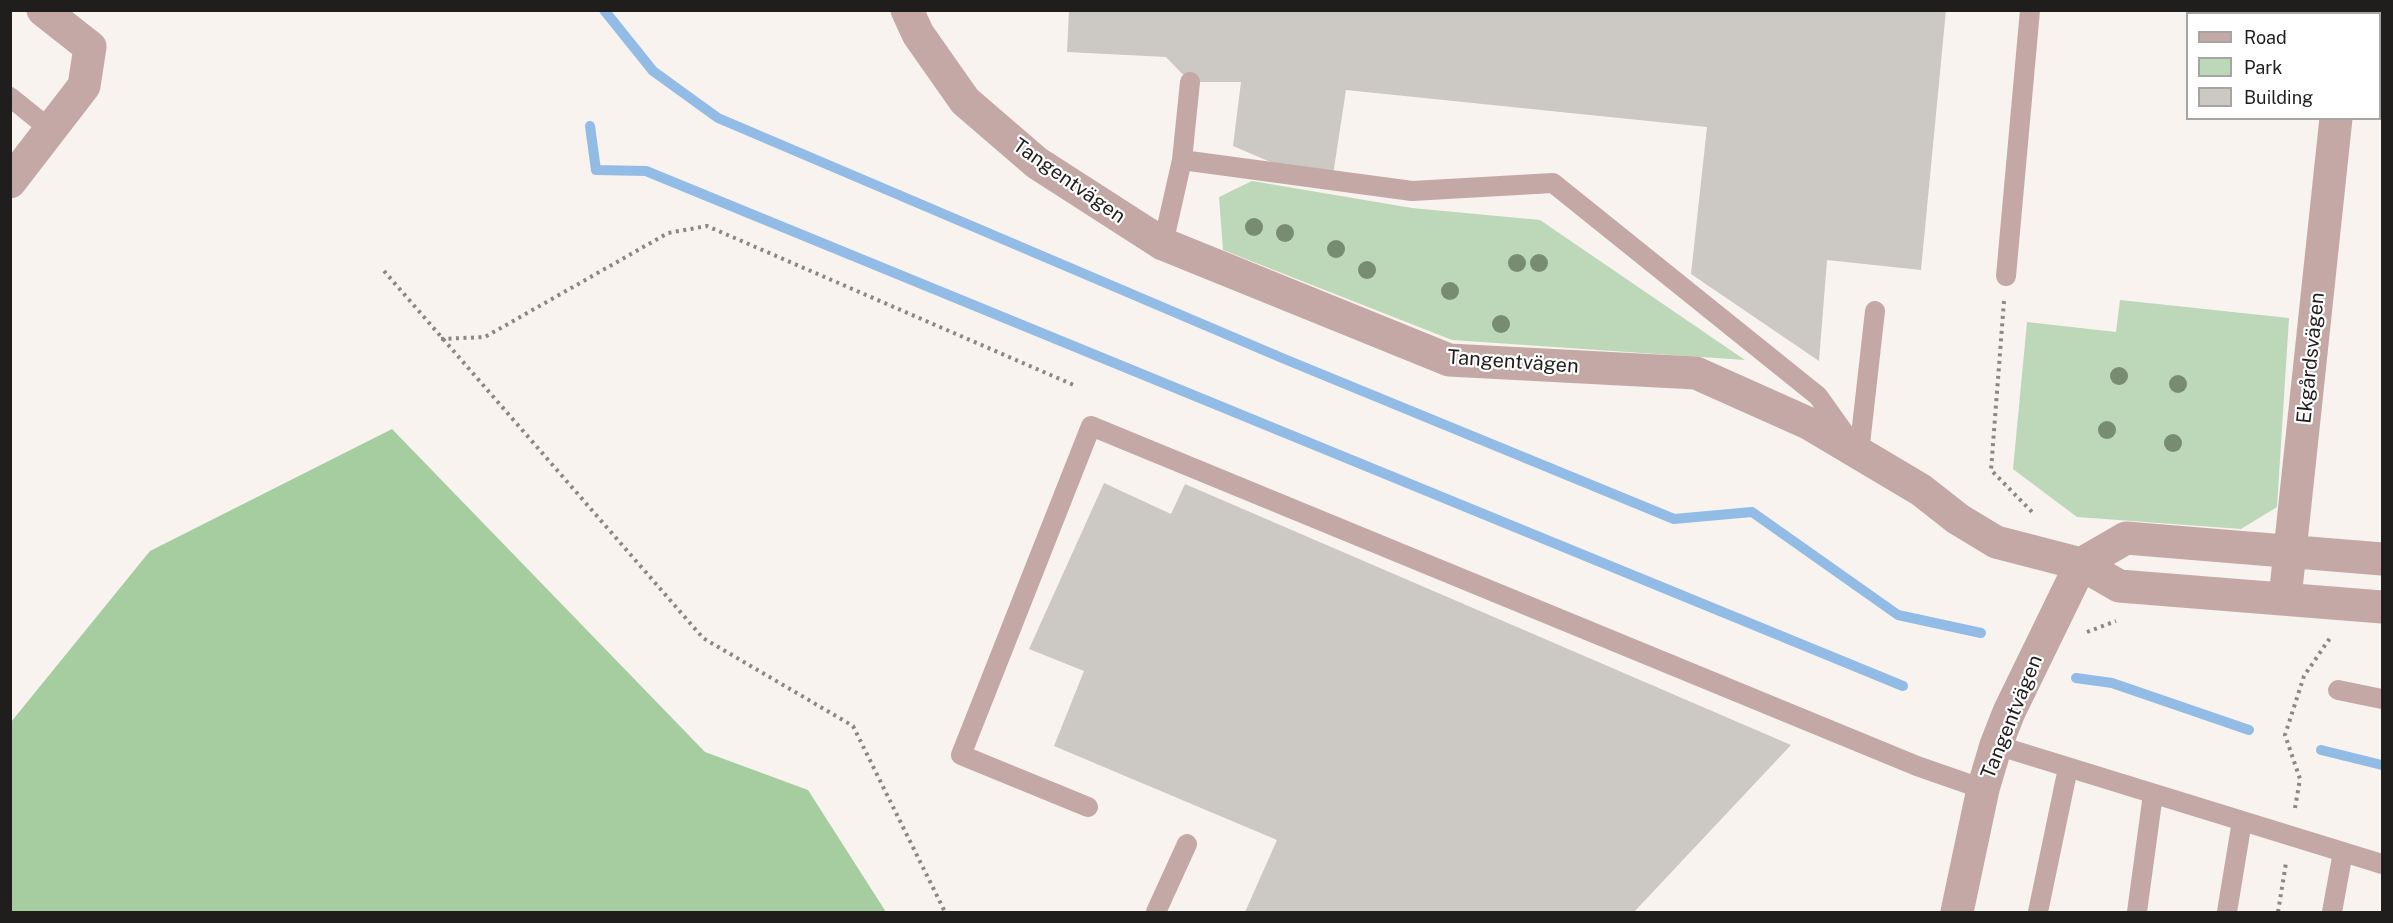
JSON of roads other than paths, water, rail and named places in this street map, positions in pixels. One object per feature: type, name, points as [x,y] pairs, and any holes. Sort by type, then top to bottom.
[{"type":"street","points":[[10,182],[84,86],[90,47],[43,10]]},
{"type":"street","name":"Tangentvägen","points":[[907,10],[918,34],[965,101],[1037,164],[1163,244],[1449,360],[1696,372],[1810,424],[1921,490],[1958,519],[1996,542],[2081,564],[2120,586],[2382,607]]},
{"type":"street","name":"Ekgårdsvägen","points":[[2284,598],[2336,120]]},
{"type":"street","points":[[2081,564],[2126,538],[2290,549],[2382,559]]},
{"type":"street","name":"Tangentvägen","points":[[1957,912],[1983,789],[1996,745],[2009,712],[2081,564]]},
{"type":"lane","points":[[2006,276],[2030,10]]},
{"type":"lane","points":[[1163,244],[1182,160],[1190,82]]},
{"type":"lane","points":[[10,97],[51,130]]},
{"type":"lane","points":[[1182,160],[1412,191],[1553,183],[1818,396],[1859,453]]},
{"type":"lane","points":[[1859,453],[1875,311]]},
{"type":"lane","points":[[1088,807],[961,755],[1091,426],[1917,766],[1983,789]]},
{"type":"lane","points":[[2338,690],[2382,699]]},
{"type":"lane","points":[[1996,745],[2382,864]]},
{"type":"lane","points":[[2041,912],[2068,768]]},
{"type":"lane","points":[[2137,912],[2153,794]]},
{"type":"lane","points":[[2227,912],[2242,821]]},
{"type":"lane","points":[[1156,912],[1187,844]]},
{"type":"lane","points":[[2332,912],[2343,852]]},
{"type":"waterway","points":[[604,10],[653,71],[718,118],[1282,358],[1674,519],[1752,512],[1898,615],[1981,633]]},
{"type":"waterway","points":[[590,126],[596,170],[646,171],[1903,686]]},
{"type":"waterway","points":[[2076,678],[2112,683],[2249,730]]},
{"type":"waterway","points":[[2321,750],[2382,765]]}]
